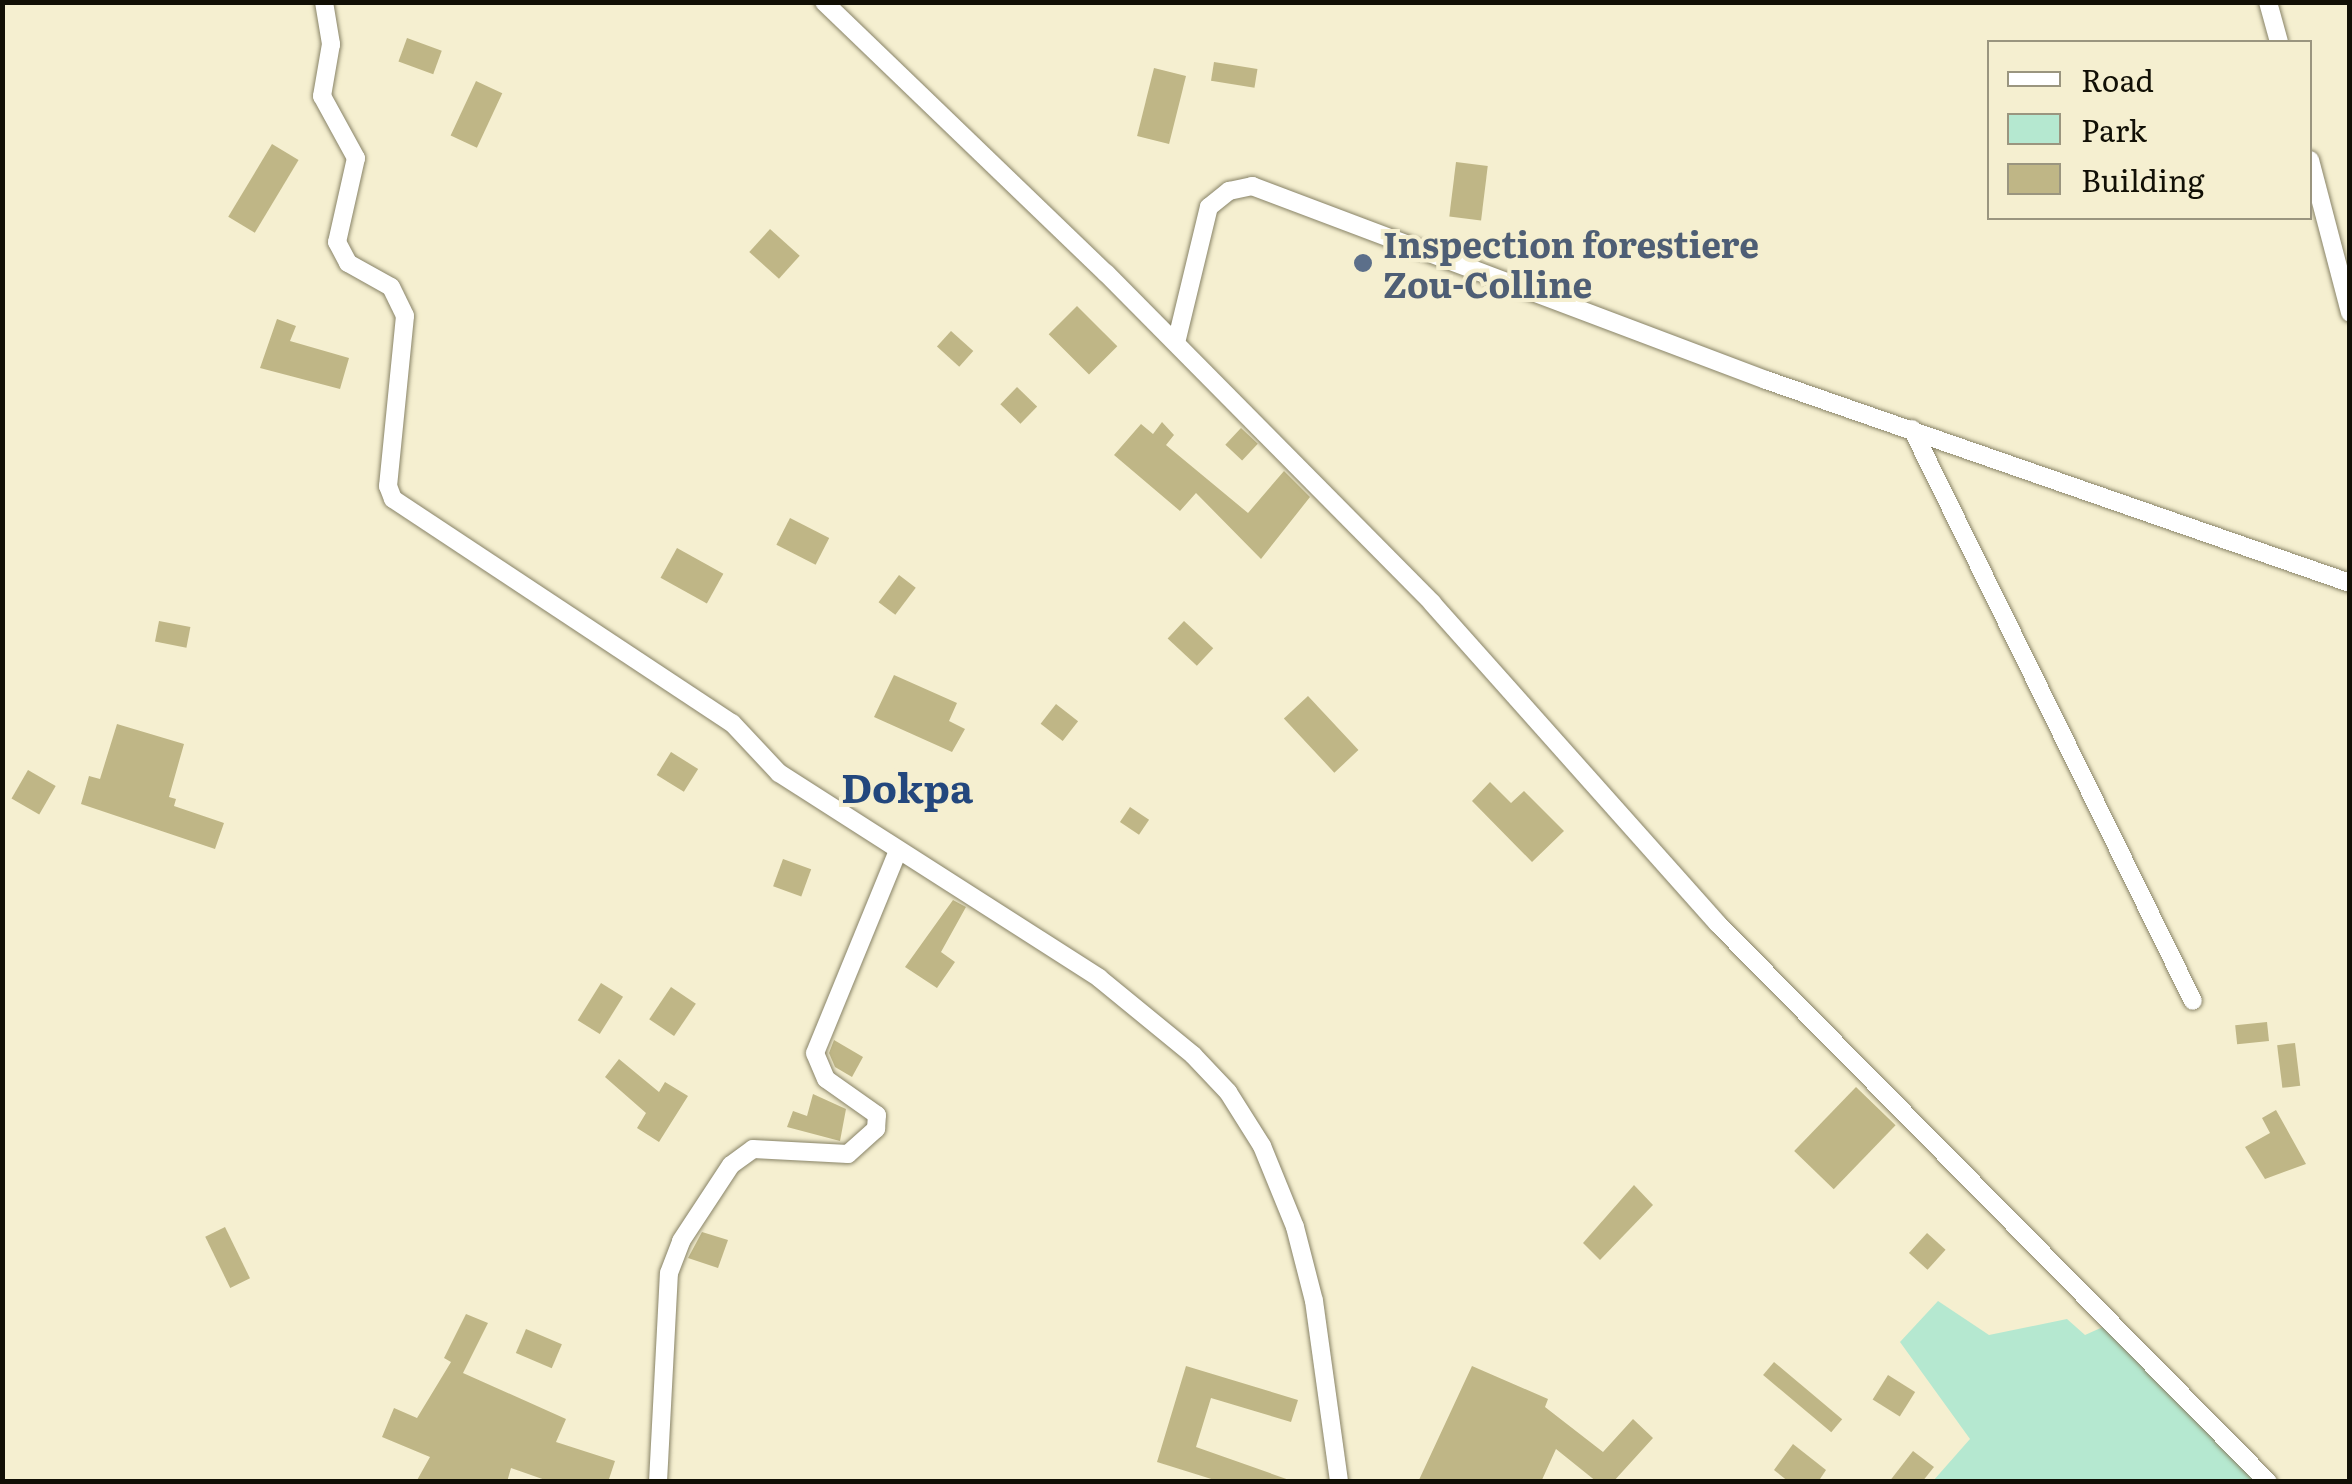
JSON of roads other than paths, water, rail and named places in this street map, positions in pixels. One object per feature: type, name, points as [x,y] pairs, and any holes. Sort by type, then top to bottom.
[{"type":"street","points":[[324,2],[330,44],[322,96],[356,158],[337,242],[348,263],[391,287],[405,316],[388,486],[393,500],[732,724],[779,773],[897,853],[1099,978],[1228,1092],[1262,1146],[1295,1227],[1314,1301],[1339,1482]]},
{"type":"street","points":[[824,2],[1176,344],[1432,603],[1716,923],[2268,1482]]},
{"type":"street","points":[[2268,2],[2278,40]]},
{"type":"street","points":[[2312,168],[2350,313]]},
{"type":"street","points":[[1176,344],[1209,206],[1229,191],[1252,186],[1587,315],[2350,584]]},
{"type":"street","points":[[1912,428],[2193,1001]]},
{"type":"street","points":[[658,1482],[670,1274],[681,1240],[731,1165],[753,1149],[848,1154],[876,1128],[876,1115],[826,1079],[816,1053],[897,853]]},
{"type":"place","name":"Inspection forestiere Zou-Colline","points":[[1363,263]]},
{"type":"district","name":"Dokpa","points":[[907,786]]}]
